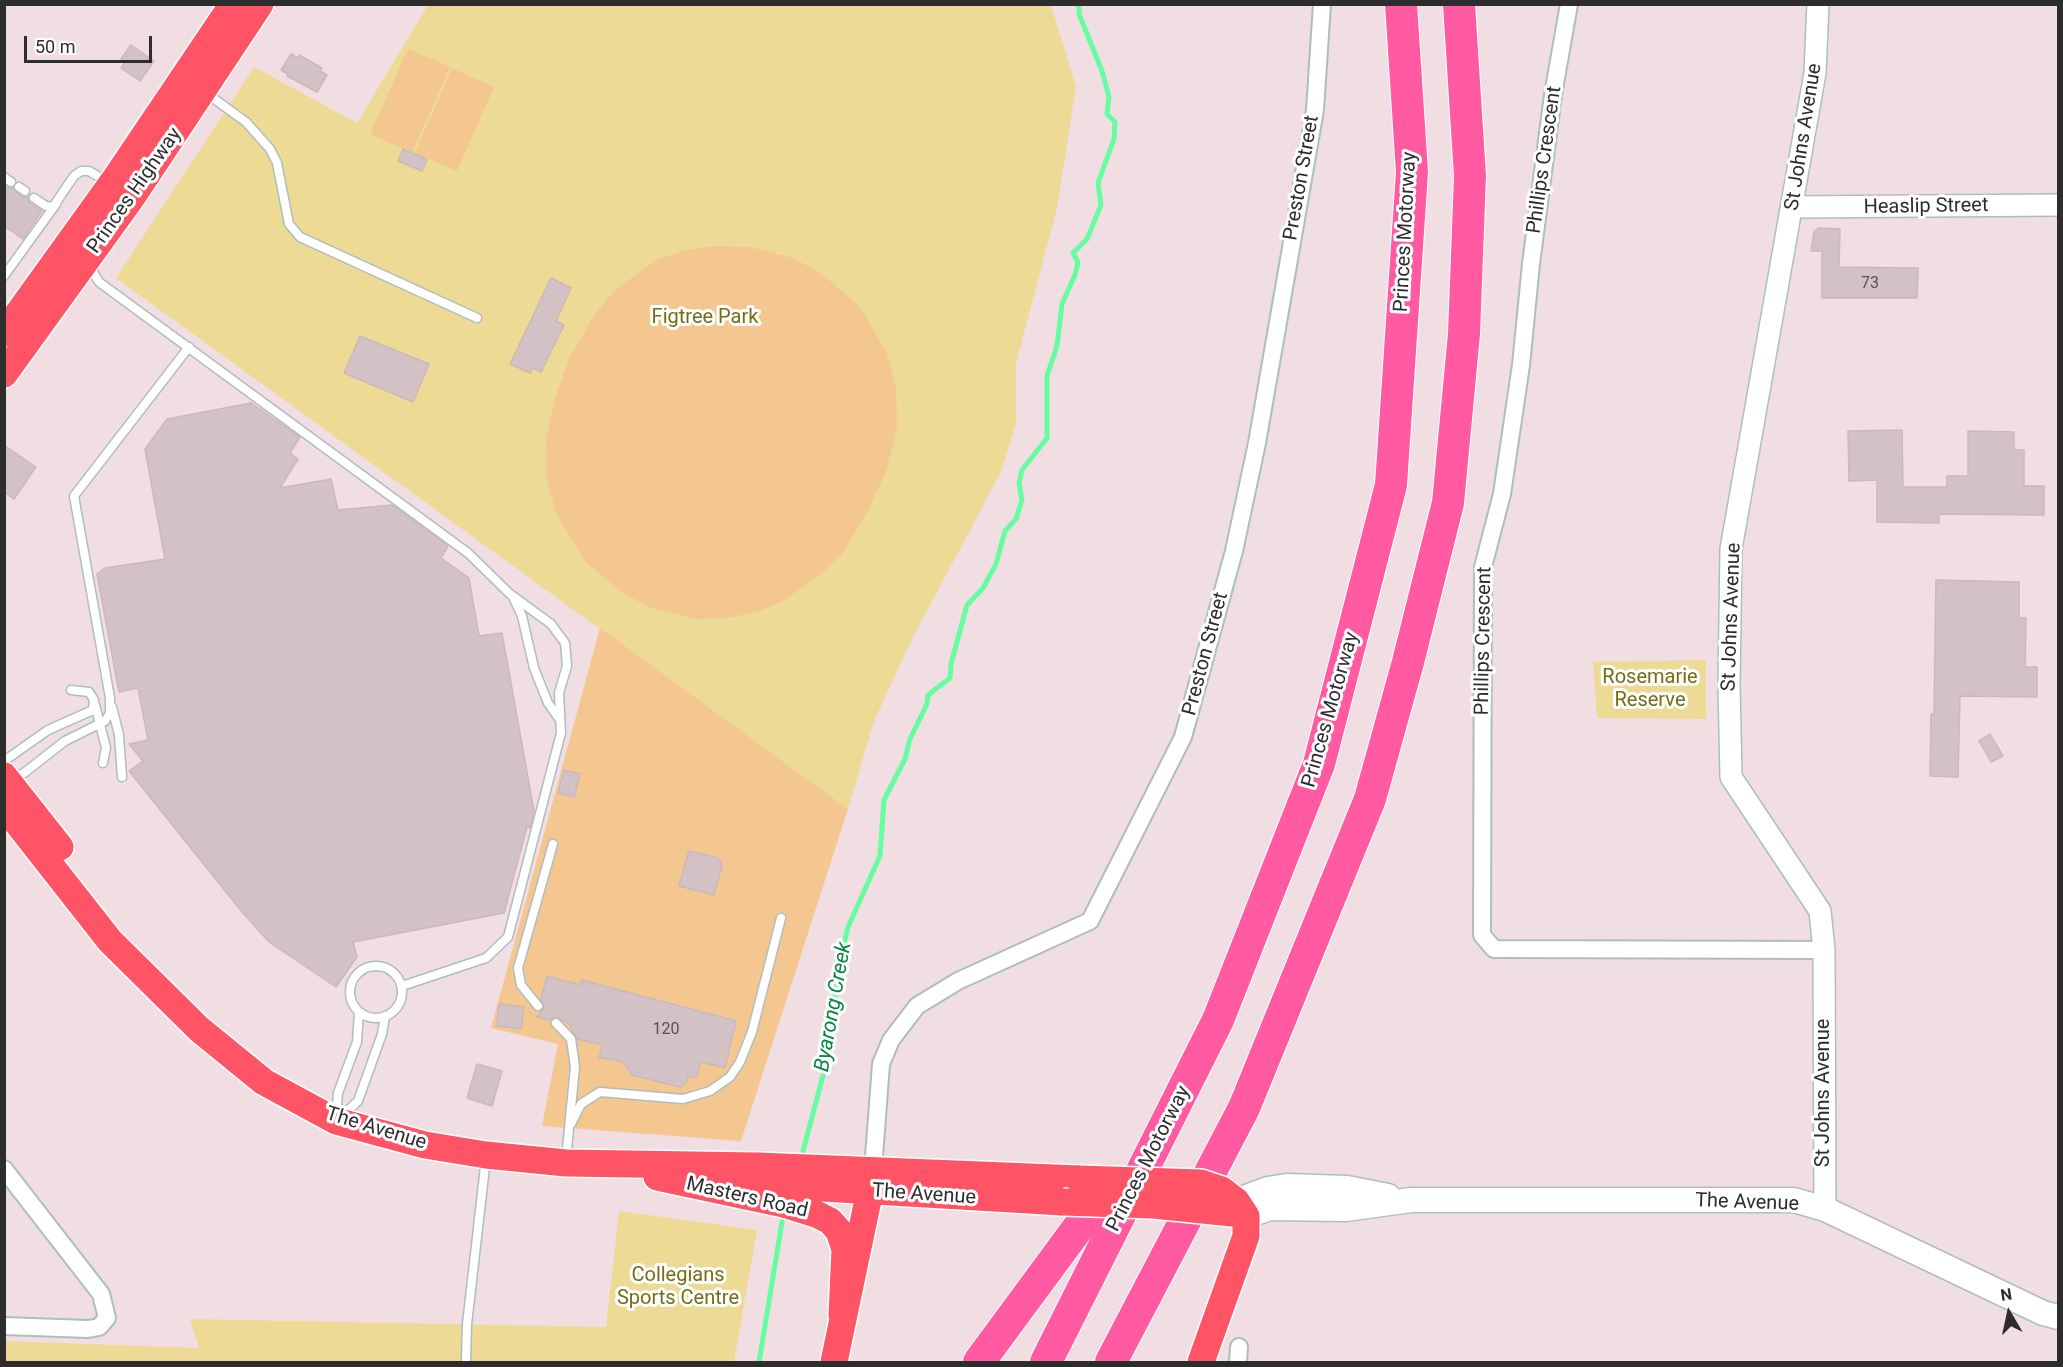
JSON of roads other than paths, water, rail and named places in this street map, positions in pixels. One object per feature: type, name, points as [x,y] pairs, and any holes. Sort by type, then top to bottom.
[{"type":"highway","name":"Princes Motorway","points":[[1046,1362],[1218,1020],[1319,764],[1391,485],[1412,172],[1401,4]]},
{"type":"highway","points":[[1133,1362],[1244,1108],[1370,799],[1448,503],[1464,334],[1470,176],[1459,4]]},
{"type":"highway","points":[[979,1362],[1195,1069]]},
{"type":"highway","points":[[1111,1362],[1244,1108]]},
{"type":"main road","name":"Princes Highway","points":[[4,374],[100,242],[187,93],[233,4]]},
{"type":"main road","name":"Princes Highway","points":[[4,333],[111,184],[260,4]]},
{"type":"main road","name":"The Avenue","points":[[5,781],[123,929],[182,1012],[218,1047],[264,1082],[336,1121],[425,1145],[486,1155],[602,1165],[693,1179],[872,1181],[1079,1179],[1201,1183],[1222,1190],[1238,1207]]},
{"type":"main road","name":"Masters Road","points":[[602,1165],[784,1204],[830,1221],[839,1232],[844,1249],[842,1315]]},
{"type":"main road","name":"The Avenue","points":[[872,1181],[1063,1202],[1162,1206],[1346,1209],[1411,1200],[1794,1200],[1825,1209],[2058,1317]]},
{"type":"main road","name":"Masters Road","points":[[834,1362],[842,1315],[872,1181]]},
{"type":"main road","points":[[1201,1362],[1246,1236],[1238,1207]]},
{"type":"street","name":"Preston Street","points":[[872,1181],[881,1064],[891,1040],[917,1006],[958,981],[1090,921],[1184,737],[1234,551],[1257,443],[1315,110],[1322,4]]},
{"type":"street","name":"Phillips Crescent","points":[[1569,4],[1553,95],[1521,365],[1502,494],[1483,567],[1482,935],[1494,949],[1824,950]]},
{"type":"street","name":"St Johns Avenue","points":[[1818,4],[1815,73],[1731,549],[1731,777],[1820,912],[1824,950],[1825,1209]]},
{"type":"street","name":"Heaslip Street","points":[[1792,207],[2058,205]]},
{"type":"street","points":[[4,1169],[101,1294],[107,1318],[99,1327],[88,1329],[4,1326]]},
{"type":"lane","points":[[187,93],[246,122],[270,149],[277,163],[289,224],[300,237],[477,318]]},
{"type":"lane","points":[[4,276],[74,176],[81,171],[89,171],[111,184]]},
{"type":"lane","points":[[34,198],[49,207],[56,204]]},
{"type":"lane","points":[[100,242],[93,267],[96,279],[468,553],[510,594],[551,624],[565,643],[567,666],[560,688],[561,733],[508,937],[486,958],[402,986]]},
{"type":"lane","points":[[122,777],[119,735],[110,698],[74,496],[189,347]]},
{"type":"lane","points":[[510,594],[522,616],[534,668],[548,703],[561,722]]},
{"type":"lane","points":[[71,690],[86,690],[94,700],[106,748],[103,763]]},
{"type":"lane","points":[[5,781],[24,773],[65,741],[100,723],[110,713],[110,698]]},
{"type":"lane","points":[[5,781],[48,730],[90,714],[94,708],[94,700]]},
{"type":"lane","points":[[538,1006],[521,985],[518,968],[554,844]]},
{"type":"lane","points":[[571,1124],[581,1104],[600,1092],[683,1098],[710,1091],[730,1077],[740,1062],[752,1032],[781,918]]},
{"type":"lane","points":[[384,967],[393,972],[402,986],[399,1004],[385,1016],[374,1018],[359,1012],[354,1006],[350,993],[353,979],[363,969],[384,967]]},
{"type":"lane","points":[[336,1121],[338,1093],[357,1042],[359,1012]]},
{"type":"lane","points":[[336,1121],[358,1101],[382,1034],[385,1016]]},
{"type":"lane","points":[[556,1023],[571,1039],[574,1050],[575,1074],[566,1163]]},
{"type":"lane","points":[[466,1362],[467,1324],[486,1155]]},
{"type":"waterway","name":"Byarong Creek","points":[[803,1151],[829,1053],[838,970],[848,927],[880,856],[884,800],[905,759],[910,739],[927,704],[928,695],[950,678],[951,664],[967,605],[983,588],[996,564],[1005,531],[1016,519],[1022,500],[1019,483],[1022,470],[1047,438],[1047,376],[1057,346],[1062,304],[1075,275],[1078,262],[1073,253],[1087,239],[1101,205],[1098,183],[1114,139],[1115,122],[1107,114],[1109,97],[1102,71],[1079,14],[1079,4]]},
{"type":"waterway","name":"Byarong Creek","points":[[759,1362],[782,1222]]},
{"type":"park label","name":"Figtree Park","points":[[705,318]]},
{"type":"park label","name":"Rosemarie Reserve","points":[[1650,690]]},
{"type":"park label","name":"Collegians Sports Centre","points":[[678,1288]]}]
